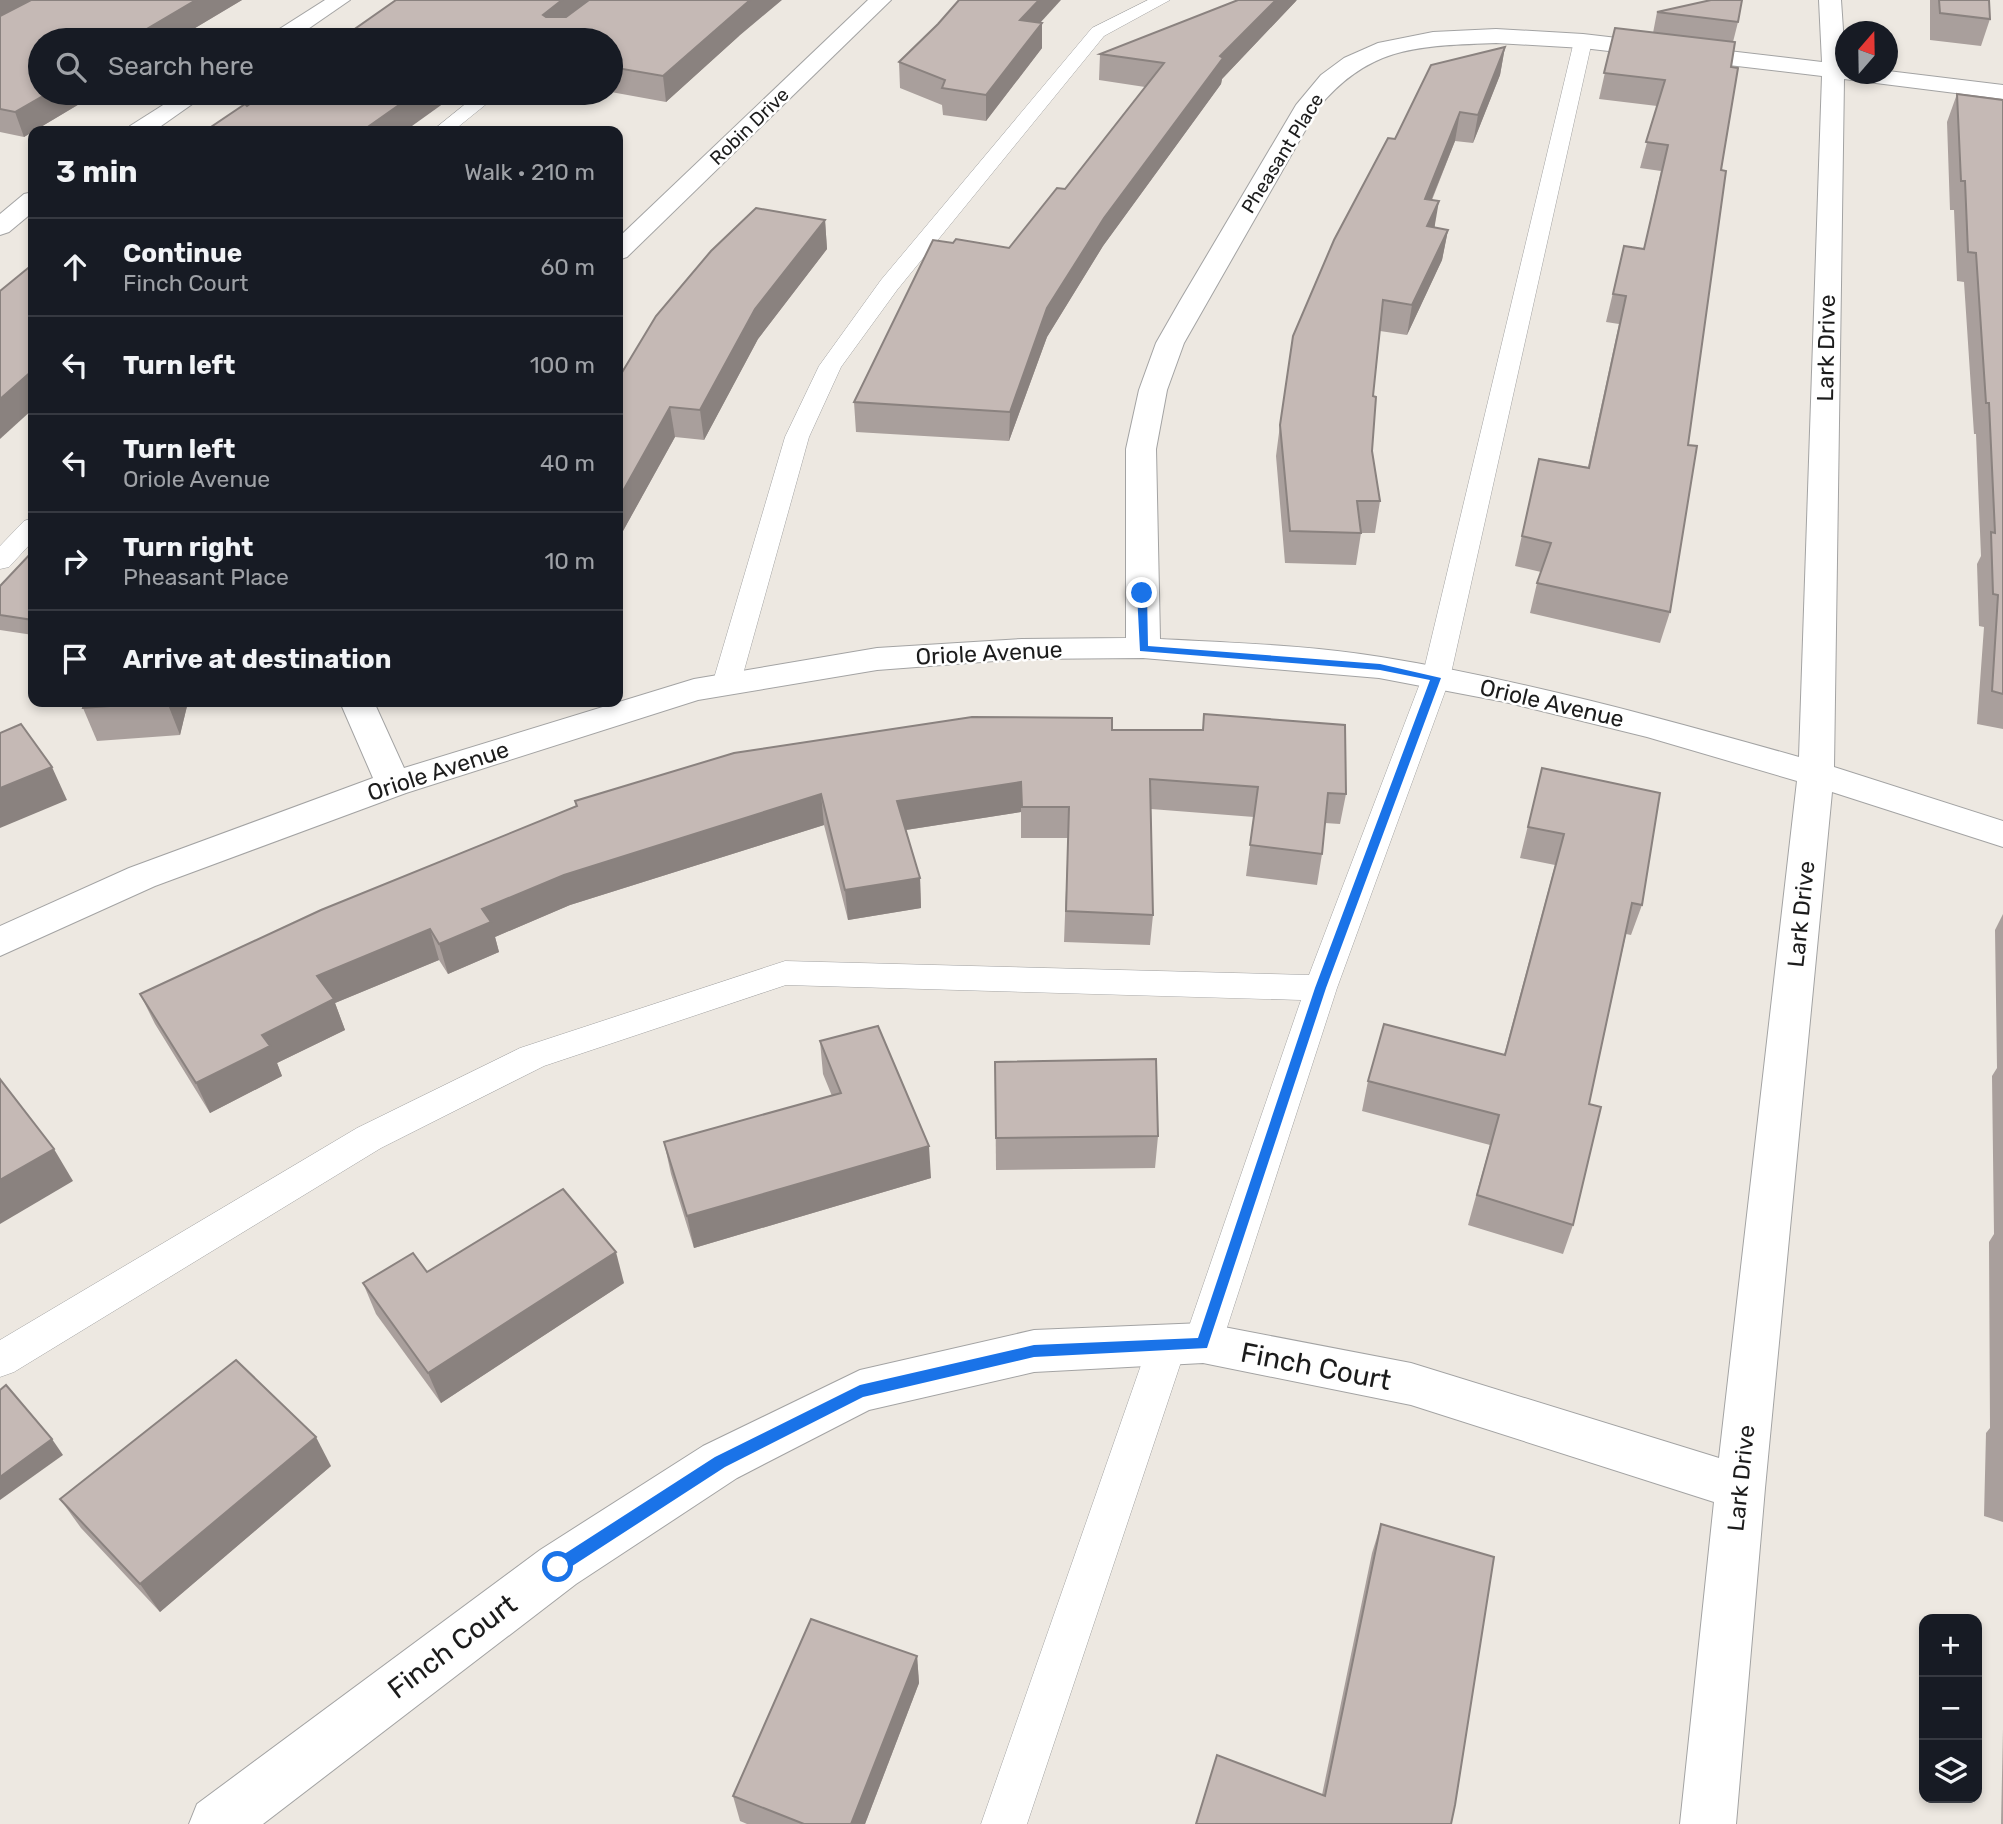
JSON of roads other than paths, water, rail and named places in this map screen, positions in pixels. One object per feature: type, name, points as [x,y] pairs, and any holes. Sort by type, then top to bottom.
[{"type":"street","points":[[297,28],[340,0]]},
{"type":"street","name":"Robin Drive","points":[[623,247],[880,0]]},
{"type":"street","name":"Lark Drive","points":[[1830,0],[1835,26]]},
{"type":"street","name":"Pheasant Place","points":[[1143,648],[1141,449],[1153,390],[1170,343],[1193,301],[1308,105],[1329,80],[1352,63],[1386,48],[1433,40],[1496,36],[1583,41],[1835,71]]},
{"type":"street","name":"Pheasant Place","points":[[1898,79],[2003,92]]},
{"type":"street","name":"Lark Drive","points":[[1708,1824],[1740,1488],[1816,774],[1844,84]]},
{"type":"street","points":[[146,126],[178,105]]},
{"type":"street","points":[[0,227],[28,203]]},
{"type":"street","name":"Oriole Avenue","points":[[0,942],[142,877],[393,784],[694,690],[877,659],[1022,649],[1143,648],[1380,667],[1505,691],[1653,727],[1816,774],[2003,834]]},
{"type":"street","points":[[359,707],[393,784]]},
{"type":"street","name":"Finch Court","points":[[217,1824],[558,1567],[720,1462],[860,1391],[1034,1351],[1185,1344],[1411,1384],[1740,1488]]},
{"type":"lane","points":[[726,685],[797,436],[830,366],[889,285],[1098,32],[1161,0]]},
{"type":"lane","points":[[1004,1824],[1436,678],[1583,41]]},
{"type":"lane","points":[[448,126],[475,105]]},
{"type":"lane","points":[[0,561],[28,531]]},
{"type":"lane","points":[[0,1360],[369,1138],[507,1069],[532,1057],[785,973],[1321,988]]}]
